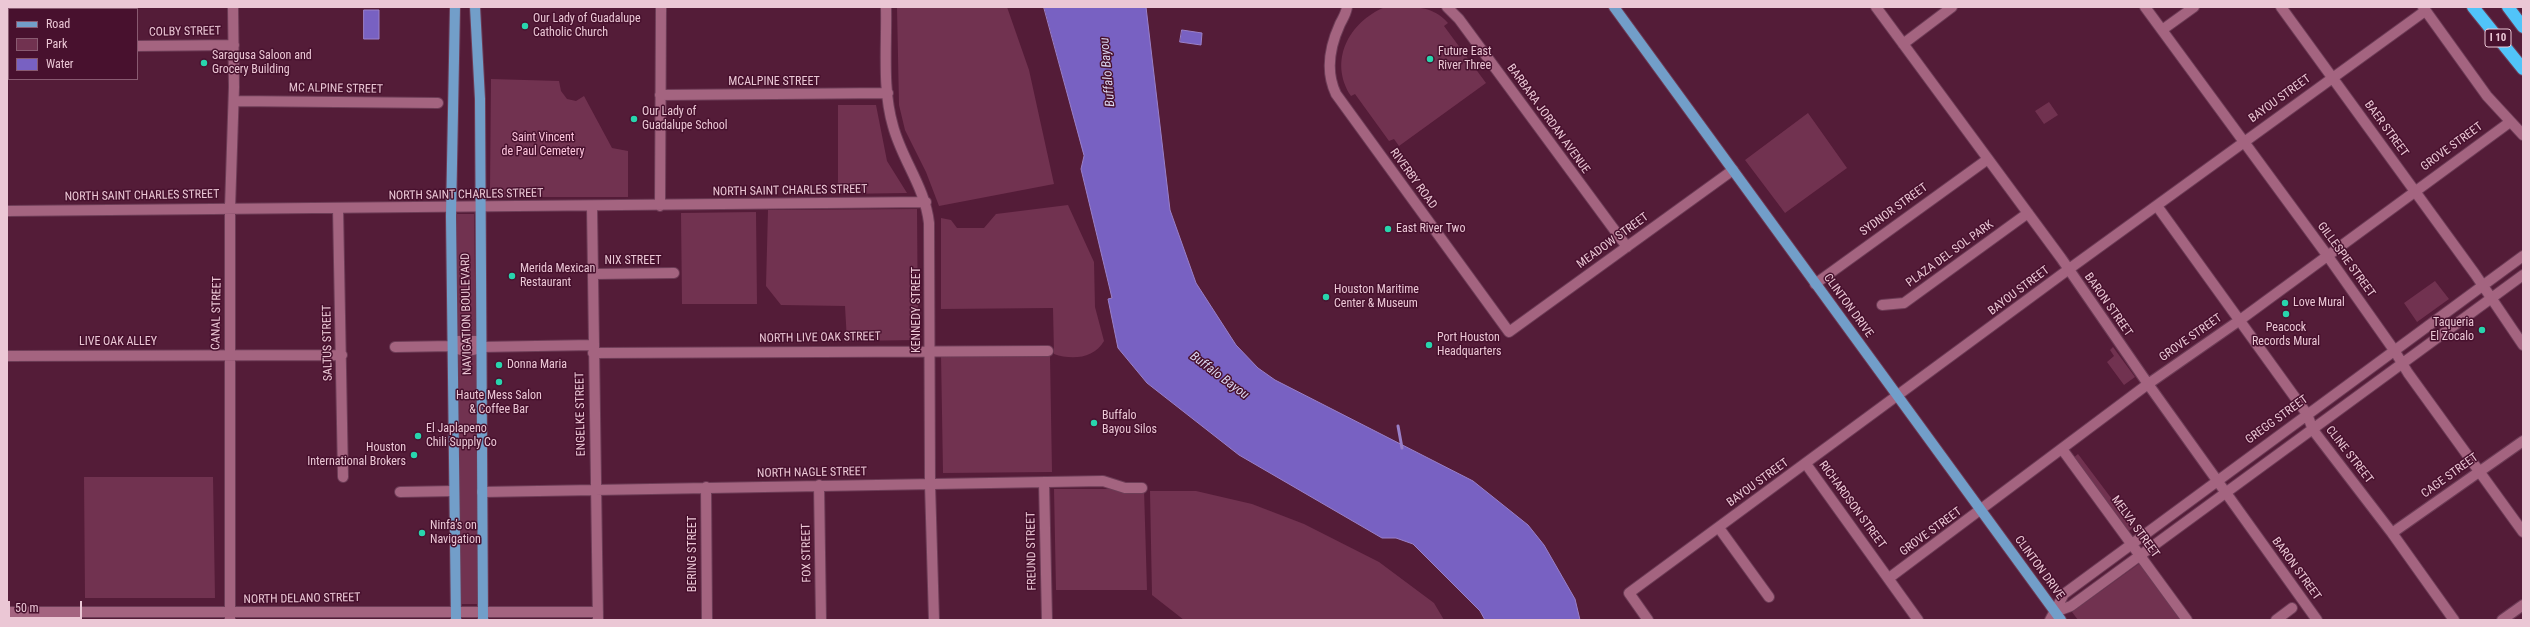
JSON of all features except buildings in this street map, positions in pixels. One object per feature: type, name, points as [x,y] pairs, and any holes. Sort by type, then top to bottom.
[{"type":"highway","name":"I 10","points":[[2473,7],[2523,70]]},
{"type":"highway","name":"I 10","points":[[2508,7],[2523,27]]},
{"type":"main road","name":"NAVIGATION BOULEVARD","points":[[455,7],[451,207],[455,616]]},
{"type":"main road","name":"NAVIGATION BOULEVARD","points":[[475,7],[480,99],[479,207],[483,616]]},
{"type":"main road","name":"CLINTON DRIVE","points":[[1614,7],[1981,510],[2055,617]]},
{"type":"street","name":"CANAL STREET","points":[[230,616],[230,208],[234,101],[233,7]]},
{"type":"street","points":[[660,206],[662,7]]},
{"type":"street","name":"KENNEDY STREET","points":[[886,7],[888,93],[892,125],[926,202],[929,223],[931,350],[930,484],[934,620]]},
{"type":"street","name":"RIVERBY ROAD","points":[[1347,7],[1334,41],[1330,59],[1330,78],[1336,94],[1509,332]]},
{"type":"street","name":"BARBARA JORDAN AVENUE","points":[[1447,7],[1463,24],[1626,248]]},
{"type":"street","name":"BARON STREET","points":[[1876,7],[2069,269],[2148,384],[2317,620]]},
{"type":"street","points":[[1903,44],[1952,7]]},
{"type":"street","name":"GILLESPIE STREET","points":[[2145,7],[2327,255],[2394,350],[2402,364],[2523,532]]},
{"type":"street","points":[[2162,30],[2194,7]]},
{"type":"street","name":"BAER STREET","points":[[2282,7],[2483,285],[2490,299],[2523,345]]},
{"type":"street","points":[[2424,9],[2487,96],[2523,135]]},
{"type":"street","name":"BAYOU STREET","points":[[1648,620],[1629,593],[2424,9]]},
{"type":"street","name":"COLBY STREET","points":[[138,46],[234,45]]},
{"type":"street","name":"MCALPINE STREET","points":[[660,95],[888,93]]},
{"type":"street","name":"MC ALPINE STREET","points":[[234,101],[438,103]]},
{"type":"street","name":"GROVE STREET","points":[[1889,578],[2148,384],[2240,320],[2415,190],[2510,122]]},
{"type":"street","name":"SYDNOR STREET","points":[[1815,284],[1988,159]]},
{"type":"street","name":"MEADOW STREET","points":[[1509,332],[1733,170]]},
{"type":"street","name":"NORTH SAINT CHARLES STREET","points":[[7,211],[230,208],[592,207],[926,202]]},
{"type":"street","name":"CLINE STREET","points":[[2157,206],[2307,414],[2313,430],[2392,533],[2454,620]]},
{"type":"street","name":"ENGELKE STREET","points":[[592,207],[598,616]]},
{"type":"street","name":"SALTUS STREET","points":[[338,208],[342,355],[343,477]]},
{"type":"street","name":"PLAZA DEL SOL PARK","points":[[1882,305],[1904,304],[2028,213]]},
{"type":"street","name":"GREGG STREET","points":[[2055,617],[2064,594],[2131,543],[2523,256]]},
{"type":"street","name":"NIX STREET","points":[[592,274],[674,273]]},
{"type":"street","points":[[2055,617],[2226,494],[2523,275]]},
{"type":"street","name":"NORTH LIVE OAK STREET","points":[[395,347],[452,346],[458,341],[476,341],[480,346],[593,349],[1048,351]]},
{"type":"street","points":[[230,354],[342,355]]},
{"type":"street","name":"LIVE OAK ALLEY","points":[[7,356],[230,354]]},
{"type":"street","name":"CAGE STREET","points":[[2392,533],[2523,440]]},
{"type":"street","name":"MELVA STREET","points":[[2062,449],[2187,620]]},
{"type":"street","name":"RICHARDSON STREET","points":[[1806,464],[1918,620]]},
{"type":"street","name":"NORTH NAGLE STREET","points":[[482,492],[595,488],[706,488],[1103,481],[1125,488],[1142,488]]},
{"type":"street","name":"FREUND STREET","points":[[1044,482],[1047,620]]},
{"type":"street","name":"FOX STREET","points":[[819,485],[821,620]]},
{"type":"street","name":"BERING STREET","points":[[706,488],[707,620]]},
{"type":"street","points":[[400,492],[454,491]]},
{"type":"street","points":[[1719,528],[1769,597]]},
{"type":"street","points":[[2502,620],[2523,605]]},
{"type":"street","points":[[2276,620],[2292,608]]},
{"type":"street","name":"NORTH DELANO STREET","points":[[7,612],[230,616],[598,616]]},
{"type":"green space","points":[[897,7],[1007,7],[1029,70],[1054,184],[939,206],[926,172],[905,130],[899,105]]},
{"type":"green space","points":[[1385,7],[1411,7],[1427,9],[1441,17],[1448,23],[1444,26],[1486,83],[1399,146],[1394,139],[1389,141],[1355,94],[1351,96],[1344,83],[1342,69],[1342,56],[1352,33],[1361,22]]},
{"type":"green space","name":"Saint Vincent de Paul Cemetery","points":[[491,79],[559,81],[561,91],[567,99],[576,101],[584,96],[612,148],[628,151],[628,197],[497,197],[490,190]]},
{"type":"green space","points":[[2049,102],[2058,115],[2044,124],[2035,111]]},
{"type":"green space","points":[[838,105],[876,105],[887,161],[907,193],[838,194]]},
{"type":"green space","points":[[1808,113],[1847,168],[1785,213],[1745,160]]},
{"type":"green space","points":[[1068,205],[1094,262],[1095,307],[1104,341],[1100,347],[1088,355],[1082,356],[1068,357],[1054,354],[1053,308],[941,309],[941,218],[951,220],[957,228],[984,228],[996,214]]},
{"type":"green space","points":[[917,209],[918,340],[847,341],[845,306],[781,305],[766,286],[768,210]]},
{"type":"green space","points":[[756,212],[757,304],[682,304],[681,213]]},
{"type":"green space","points":[[455,214],[474,214],[480,604],[461,604]]},
{"type":"green space","points":[[2435,281],[2449,299],[2417,322],[2404,303]]},
{"type":"green space","points":[[2113,347],[2135,377],[2124,385],[2107,362],[2114,356],[2110,350]]},
{"type":"green space","points":[[941,354],[1050,356],[1052,472],[943,473]]},
{"type":"green space","points":[[2078,454],[2133,527],[2128,532],[2072,459]]},
{"type":"green space","points":[[84,477],[213,477],[215,598],[85,598]]},
{"type":"green space","points":[[1054,489],[1144,489],[1147,590],[1056,590]]},
{"type":"green space","points":[[1150,491],[1196,491],[1252,504],[1304,524],[1379,562],[1434,603],[1444,620],[1184,620],[1152,595]]},
{"type":"green space","points":[[2140,563],[2181,620],[2078,620],[2072,612]]},
{"type":"water","name":"Buffalo Bayou","points":[[1044,7],[1146,7],[1170,210],[1196,283],[1236,345],[1258,368],[1275,380],[1473,481],[1528,525],[1544,545],[1575,599],[1580,620],[1485,620],[1480,611],[1413,544],[1396,538],[1382,538],[1239,455],[1147,383],[1118,348],[1108,299],[1112,298],[1081,169],[1084,156]]},
{"type":"water","points":[[364,10],[379,10],[379,39],[364,39]]},
{"type":"water","points":[[1182,30],[1202,33],[1201,45],[1180,42]]},
{"type":"waterway","points":[[1398,426],[1402,448]]},
{"type":"place","name":"Our Lady of Guadalupe Catholic Church","points":[[525,26]]},
{"type":"place","name":"Future East River Three","points":[[1430,59]]},
{"type":"place","name":"Saragusa Saloon and Grocery Building","points":[[204,63]]},
{"type":"place","name":"Our Lady of Guadalupe School","points":[[634,119]]},
{"type":"place","name":"East River Two","points":[[1388,229]]},
{"type":"place","name":"Merida Mexican Restaurant","points":[[512,276]]},
{"type":"place","name":"Houston Maritime Center & Museum","points":[[1326,297]]},
{"type":"place","name":"Love Mural","points":[[2285,303]]},
{"type":"place","name":"Peacock Records Mural","points":[[2286,314]]},
{"type":"place","name":"Taqueria El Zocalo","points":[[2482,330]]},
{"type":"place","name":"Port Houston Headquarters","points":[[1429,345]]},
{"type":"place","name":"Donna Maria","points":[[499,365]]},
{"type":"place","name":"Haute Mess Salon & Coffee Bar","points":[[499,382]]},
{"type":"place","name":"Buffalo Bayou Silos","points":[[1094,423]]},
{"type":"place","name":"El Japlapeno Chili Supply Co","points":[[418,436]]},
{"type":"place","name":"Houston International Brokers","points":[[414,455]]},
{"type":"place","name":"Ninfa’s on Navigation","points":[[422,533]]}]
